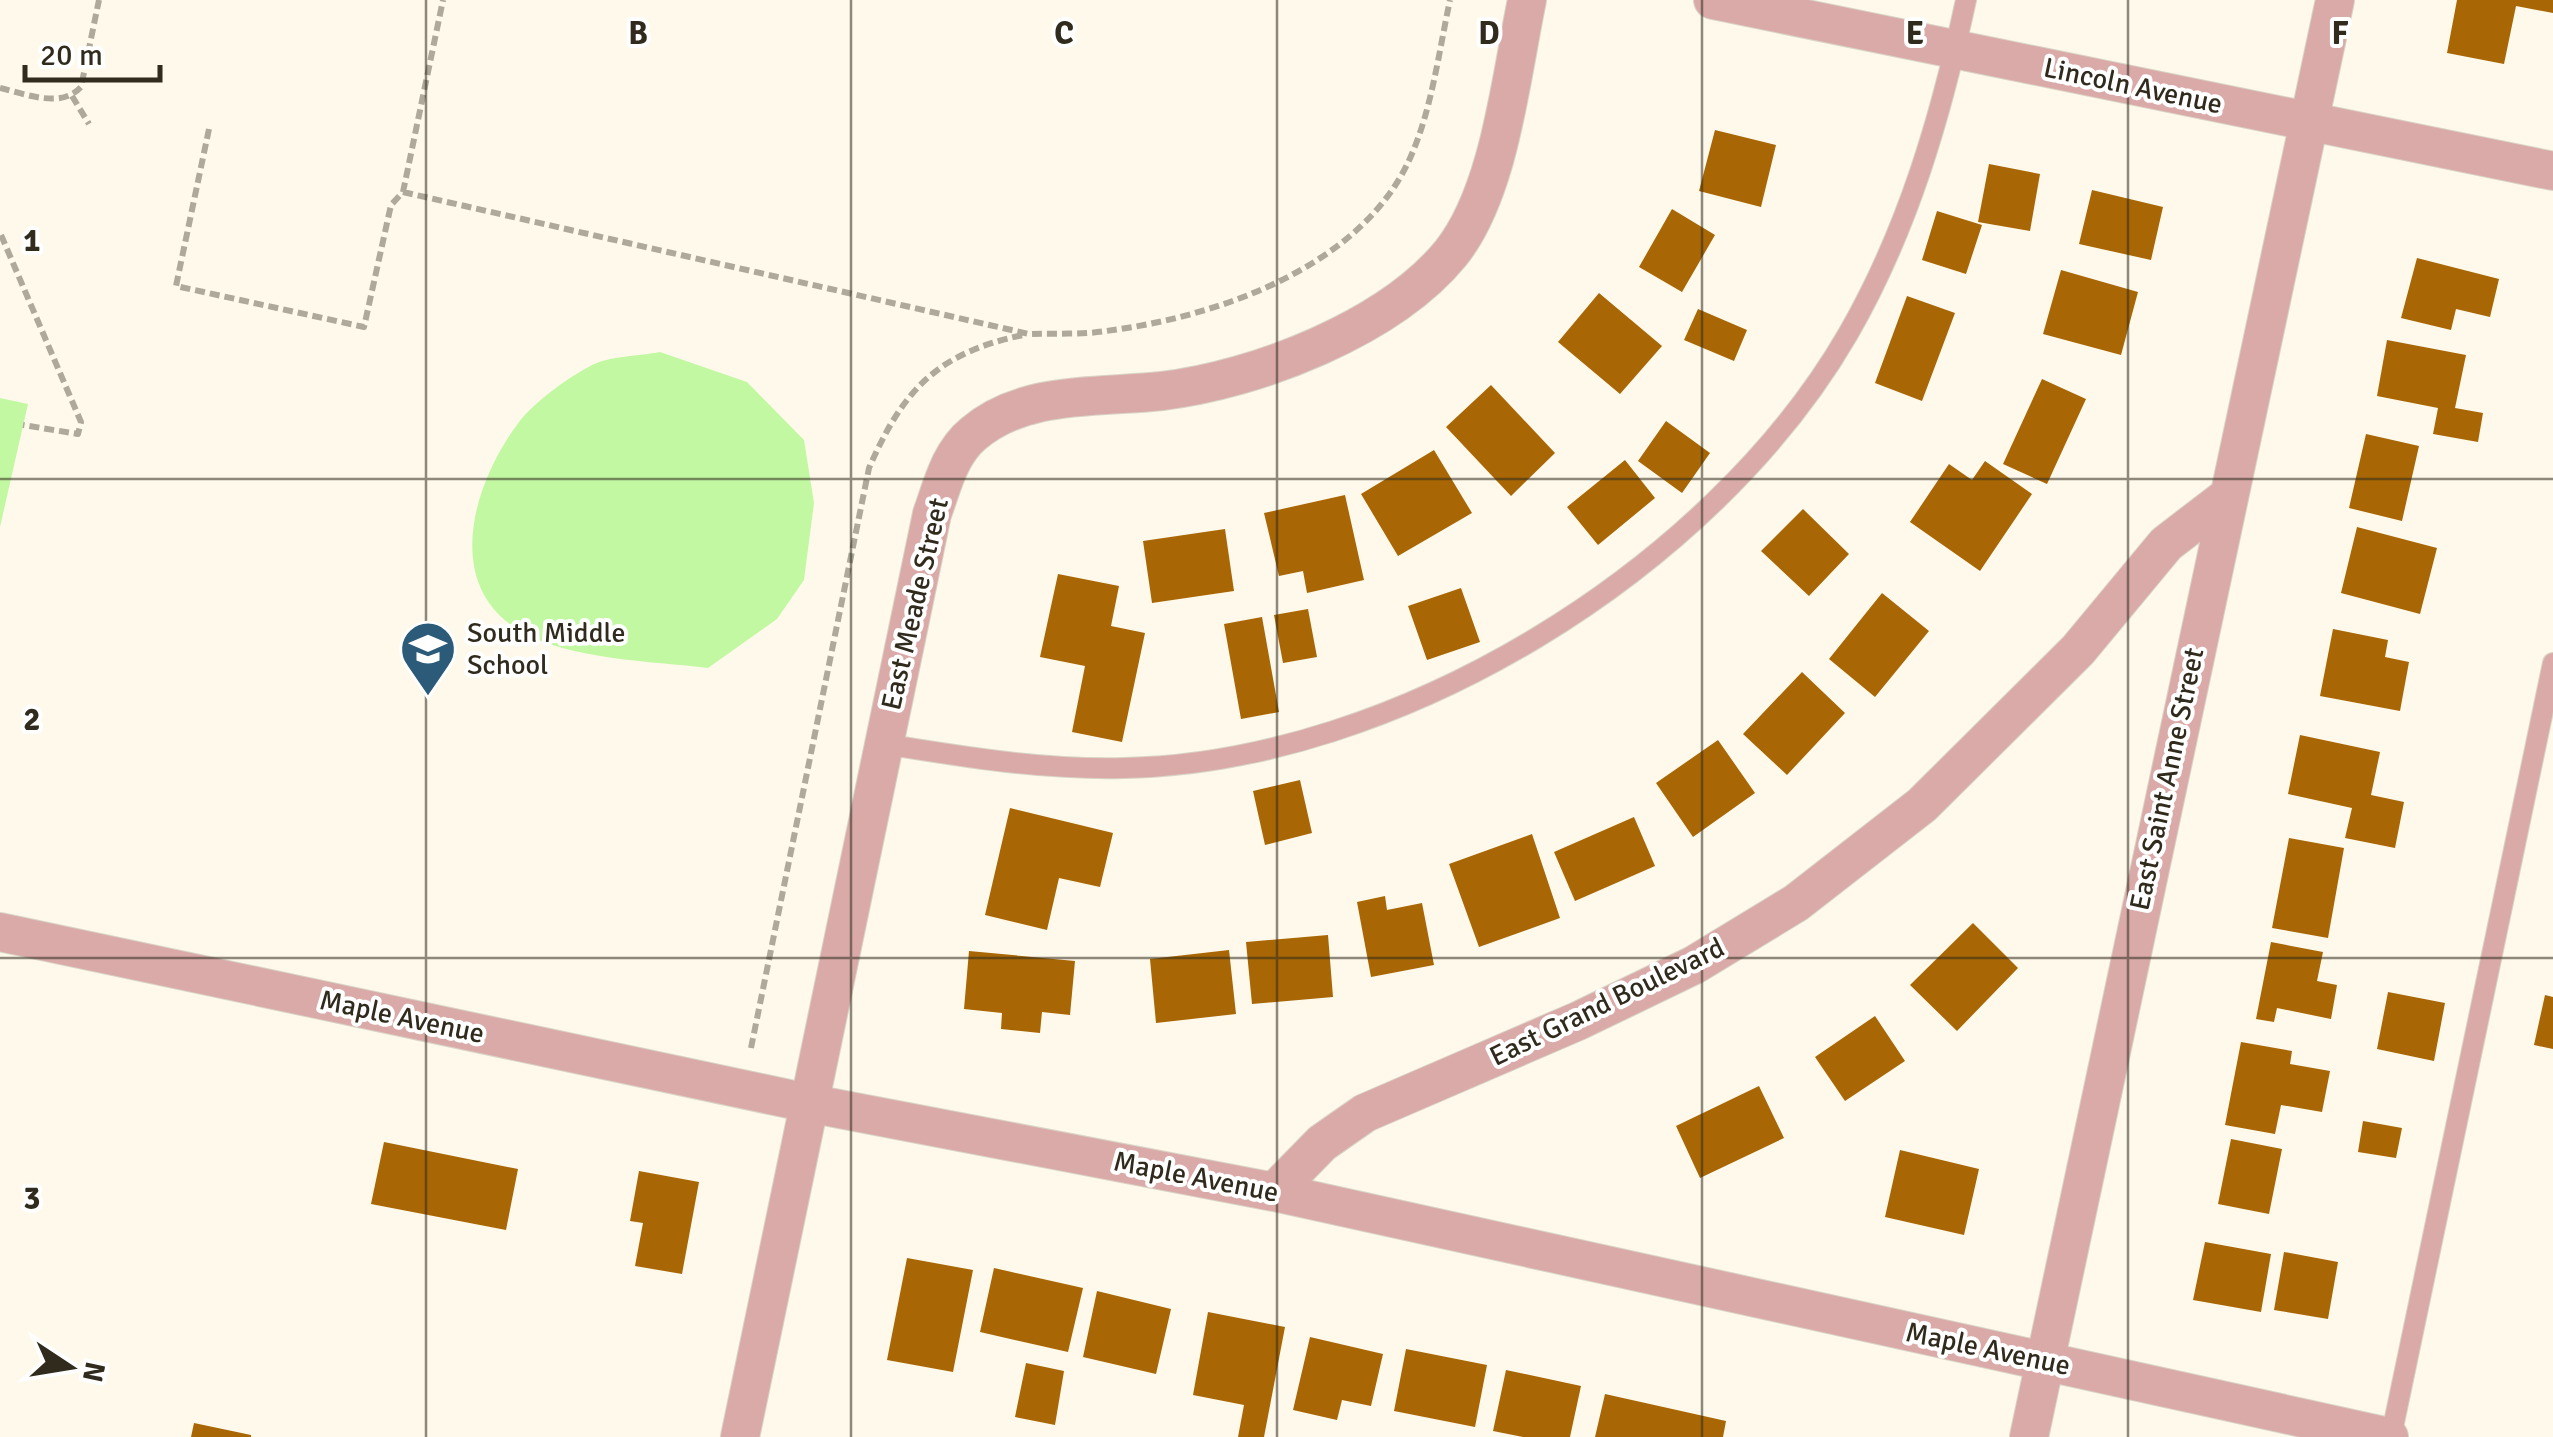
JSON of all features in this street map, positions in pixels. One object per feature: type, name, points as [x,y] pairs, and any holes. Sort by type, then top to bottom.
[{"type":"street","name":"East Meade Street","points":[[740,1437],[932,514],[949,466],[971,435],[1024,406],[1168,390],[1282,360],[1360,325],[1416,287],[1452,252],[1477,208],[1495,152],[1527,0]]},
{"type":"street","name":"Lincoln Avenue","points":[[1712,0],[2553,171]]},
{"type":"street","name":"East Saint Anne Street","points":[[2029,1437],[2335,0]]},
{"type":"street","name":"East Grand Boulevard","points":[[1274,1192],[1322,1143],[1365,1113],[1678,974],[1796,903],[1922,805],[2078,650],[2166,544],[2226,498]]},
{"type":"street","name":"Maple Avenue","points":[[0,932],[808,1102],[1274,1192],[2390,1437]]},
{"type":"lane","points":[[884,744],[1042,766],[1126,768],[1210,760],[1294,746],[1370,722],[1516,652],[1650,556],[1730,485],[1791,418],[1847,335],[1890,254],[1928,153],[1966,0]]},
{"type":"lane","points":[[2390,1437],[2553,662]]},
{"type":"path","points":[[0,88],[58,100],[72,96],[80,86],[99,0]]},
{"type":"path","points":[[209,129],[176,286],[364,326],[391,205],[403,192],[443,0]]},
{"type":"path","points":[[742,1088],[869,468],[904,400],[941,365],[993,342],[1029,334],[1102,332],[1152,324],[1246,296],[1318,258],[1376,212],[1411,156],[1450,0]]},
{"type":"path","points":[[72,96],[90,124]]},
{"type":"path","points":[[403,192],[1029,334]]},
{"type":"path","points":[[2,235],[81,422],[78,434],[22,424]]},
{"type":"green space","points":[[660,352],[747,382],[804,440],[814,503],[804,580],[777,619],[708,668],[586,654],[540,641],[495,611],[480,587],[473,560],[473,531],[489,473],[526,414],[553,390],[592,365]]},
{"type":"green space","points":[[0,398],[28,404],[0,527]]},
{"type":"building","points":[[2457,0],[2553,0],[2553,13],[2516,6],[2504,64],[2447,53]]},
{"type":"building","points":[[1715,130],[1776,145],[1761,207],[1699,191]]},
{"type":"building","points":[[1989,164],[2040,174],[2030,231],[1978,222]]},
{"type":"building","points":[[2092,190],[2163,207],[2151,260],[2079,244]]},
{"type":"building","points":[[1672,209],[1715,235],[1682,292],[1639,267]]},
{"type":"building","points":[[1937,211],[1982,225],[1966,274],[1922,260]]},
{"type":"building","points":[[2417,258],[2499,279],[2490,317],[2456,309],[2451,330],[2401,318]]},
{"type":"building","points":[[2061,270],[2138,292],[2121,355],[2043,334]]},
{"type":"building","points":[[1599,293],[1662,346],[1620,394],[1558,342]]},
{"type":"building","points":[[1907,296],[1955,313],[1922,401],[1875,383]]},
{"type":"building","points":[[1698,309],[1747,330],[1734,361],[1684,340]]},
{"type":"building","points":[[2387,340],[2466,355],[2455,408],[2483,413],[2478,442],[2433,434],[2438,408],[2377,396]]},
{"type":"building","points":[[2042,379],[2086,399],[2047,484],[2003,464]]},
{"type":"building","points":[[1491,385],[1555,453],[1511,496],[1446,427]]},
{"type":"building","points":[[1666,421],[1710,453],[1682,493],[1638,461]]},
{"type":"building","points":[[2366,434],[2419,446],[2402,521],[2349,508]]},
{"type":"building","points":[[1434,450],[1472,513],[1398,556],[1361,494]]},
{"type":"building","points":[[1625,460],[1655,498],[1598,545],[1567,507]]},
{"type":"building","points":[[1985,461],[2032,494],[1980,571],[1910,522],[1949,464],[1972,480]]},
{"type":"building","points":[[1345,495],[1364,580],[1307,593],[1303,571],[1279,576],[1264,513]]},
{"type":"building","points":[[1803,509],[1849,554],[1809,596],[1761,551]]},
{"type":"building","points":[[2357,527],[2437,548],[2420,614],[2341,593]]},
{"type":"building","points":[[1225,529],[1234,591],[1152,603],[1143,541]]},
{"type":"building","points":[[1058,574],[1119,586],[1111,626],[1145,633],[1122,742],[1072,732],[1085,666],[1040,657]]},
{"type":"building","points":[[1461,588],[1480,642],[1427,660],[1408,606]]},
{"type":"building","points":[[1882,593],[1929,631],[1875,697],[1829,659]]},
{"type":"building","points":[[1308,609],[1317,657],[1283,663],[1274,615]]},
{"type":"building","points":[[1262,617],[1279,712],[1241,719],[1224,624]]},
{"type":"building","points":[[2333,629],[2388,640],[2385,657],[2409,662],[2400,711],[2320,696]]},
{"type":"building","points":[[1802,672],[1845,713],[1787,775],[1743,734]]},
{"type":"building","points":[[2300,735],[2380,752],[2371,795],[2404,802],[2395,848],[2345,838],[2352,808],[2288,794]]},
{"type":"building","points":[[1718,740],[1755,793],[1693,837],[1656,783]]},
{"type":"building","points":[[1300,780],[1312,833],[1265,845],[1253,791]]},
{"type":"building","points":[[1010,808],[1113,833],[1100,887],[1059,878],[1047,930],[985,915]]},
{"type":"building","points":[[1634,817],[1655,866],[1575,901],[1554,852]]},
{"type":"building","points":[[1532,834],[1560,918],[1479,947],[1449,864]]},
{"type":"building","points":[[2289,838],[2344,848],[2328,938],[2272,928]]},
{"type":"building","points":[[1385,896],[1387,910],[1422,903],[1434,965],[1371,977],[1357,902]]},
{"type":"building","points":[[1973,923],[2018,968],[1957,1031],[1910,985]]},
{"type":"building","points":[[1328,935],[1333,997],[1252,1004],[1246,942]]},
{"type":"building","points":[[2271,942],[2323,952],[2317,981],[2337,985],[2331,1019],[2277,1008],[2274,1022],[2256,1019]]},
{"type":"building","points":[[1229,950],[1236,1014],[1156,1023],[1150,959]]},
{"type":"building","points":[[969,951],[1075,961],[1070,1015],[1042,1012],[1040,1033],[1001,1029],[1002,1013],[964,1009]]},
{"type":"building","points":[[2388,992],[2445,1003],[2434,1061],[2377,1049]]},
{"type":"building","points":[[2545,995],[2553,997],[2553,1049],[2534,1045]]},
{"type":"building","points":[[1875,1016],[1905,1061],[1845,1101],[1815,1057]]},
{"type":"building","points":[[2241,1042],[2292,1051],[2290,1064],[2330,1071],[2322,1112],[2281,1105],[2275,1134],[2225,1125]]},
{"type":"building","points":[[1759,1086],[1784,1138],[1700,1178],[1676,1126]]},
{"type":"building","points":[[2363,1121],[2402,1128],[2396,1158],[2358,1152]]},
{"type":"building","points":[[2231,1139],[2282,1149],[2269,1214],[2218,1204]]},
{"type":"building","points":[[384,1142],[518,1169],[506,1230],[371,1204]]},
{"type":"building","points":[[1900,1150],[1979,1169],[1964,1235],[1885,1217]]},
{"type":"building","points":[[639,1171],[699,1182],[682,1274],[635,1266],[643,1223],[630,1221]]},
{"type":"building","points":[[2205,1242],[2271,1254],[2261,1312],[2193,1300]]},
{"type":"building","points":[[2284,1252],[2338,1262],[2328,1319],[2274,1310]]},
{"type":"building","points":[[907,1258],[973,1270],[953,1372],[887,1360]]},
{"type":"building","points":[[994,1268],[1083,1288],[1068,1352],[980,1332]]},
{"type":"building","points":[[1097,1291],[1171,1309],[1156,1374],[1083,1357]]},
{"type":"building","points":[[1208,1312],[1285,1327],[1264,1437],[1238,1437],[1244,1405],[1193,1395]]},
{"type":"building","points":[[1310,1337],[1383,1354],[1371,1406],[1342,1400],[1337,1420],[1293,1410]]},
{"type":"building","points":[[1406,1349],[1487,1365],[1475,1427],[1394,1411]]},
{"type":"building","points":[[1026,1363],[1064,1371],[1055,1425],[1015,1417]]},
{"type":"building","points":[[1506,1370],[1581,1386],[1570,1437],[1523,1437],[1493,1431]]},
{"type":"building","points":[[1605,1394],[1726,1421],[1723,1437],[1595,1437]]},
{"type":"building","points":[[194,1423],[251,1435],[251,1437],[191,1437]]},
{"type":"place","name":"South Middle School","points":[[428,698]]}]
